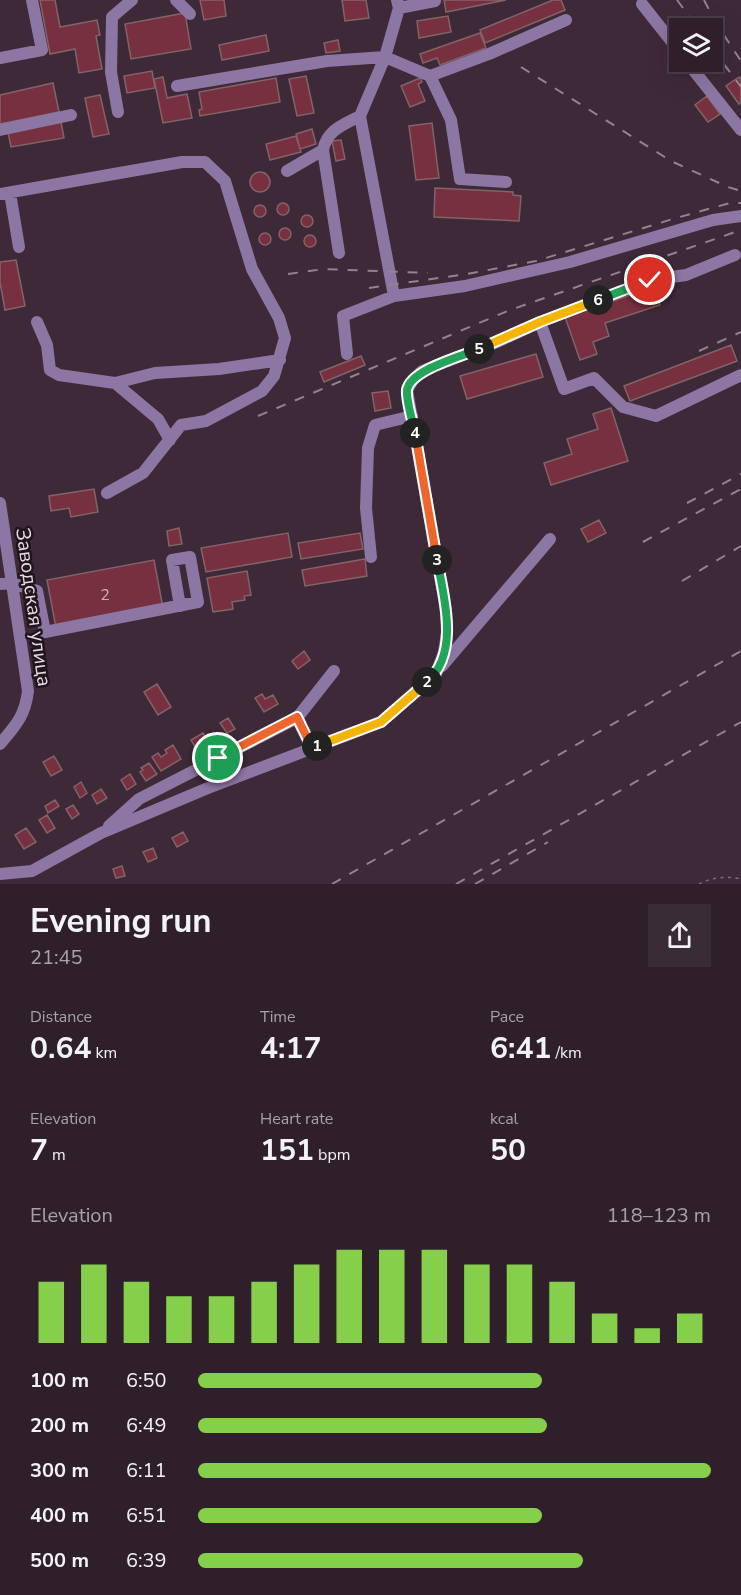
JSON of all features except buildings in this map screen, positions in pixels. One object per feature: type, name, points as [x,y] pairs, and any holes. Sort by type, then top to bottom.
[{"type":"street","points":[[0,58],[42,50],[32,0]]},
{"type":"street","points":[[118,112],[111,72],[112,17],[132,0]]},
{"type":"street","points":[[176,0],[190,14]]},
{"type":"street","points":[[394,296],[360,116],[385,57],[398,4],[435,1]]},
{"type":"street","points":[[642,4],[669,38]]},
{"type":"street","points":[[430,76],[489,54],[566,20]]},
{"type":"street","points":[[177,86],[327,61],[385,57],[430,76],[451,120],[460,179],[506,182]]},
{"type":"street","points":[[695,72],[741,130]]},
{"type":"street","points":[[0,130],[71,115]]},
{"type":"street","points":[[339,253],[323,150],[325,139],[360,116]]},
{"type":"street","points":[[287,171],[323,150]]},
{"type":"street","points":[[19,247],[5,193],[182,162],[205,162],[225,181],[252,269],[279,318],[285,338],[280,360],[274,376],[262,391],[206,421],[181,425],[143,473],[107,493]]},
{"type":"street","points":[[347,354],[343,316],[394,296],[465,286],[570,262],[713,220],[741,216]]},
{"type":"street","points":[[436,674],[444,652],[447,633],[446,610],[407,390],[413,380],[422,371],[497,342],[540,322],[650,280],[686,275],[735,255]]},
{"type":"street","points":[[37,321],[47,345],[50,370],[59,375],[115,383],[155,373],[219,369],[280,360]]},
{"type":"street","points":[[540,322],[564,389],[594,378],[623,407],[656,416],[741,375]]},
{"type":"street","points":[[115,383],[158,419],[170,440]]},
{"type":"street","points":[[371,557],[366,508],[368,448],[375,425],[412,416]]},
{"type":"street","name":"Заводская улица","points":[[0,503],[6,584],[28,690],[21,719],[0,744]]},
{"type":"street","points":[[1,872],[32,871],[101,833],[208,788],[381,722],[436,674],[550,539]]},
{"type":"street","points":[[6,584],[37,591],[45,632],[180,606]]},
{"type":"street","points":[[101,833],[140,799],[297,717],[334,670]]},
{"type":"street","points":[[297,717],[312,748]]},
{"type":"path","points":[[699,884],[706,880],[728,876],[741,879]]},
{"type":"railway","points":[[677,0],[690,18]]},
{"type":"railway","points":[[704,0],[741,61]]},
{"type":"railway","points":[[723,63],[741,87]]},
{"type":"railway","points":[[521,67],[671,161],[741,191]]},
{"type":"railway","points":[[369,288],[467,274],[536,261],[676,218],[730,203],[741,203]]},
{"type":"railway","points":[[258,416],[510,310],[741,230]]},
{"type":"railway","points":[[288,274],[324,269],[428,273]]},
{"type":"railway","points":[[699,351],[741,332]]},
{"type":"railway","points":[[687,503],[741,474]]},
{"type":"railway","points":[[643,542],[741,489]]},
{"type":"railway","points":[[682,581],[741,546]]},
{"type":"railway","points":[[332,884],[741,651]]},
{"type":"railway","points":[[456,884],[741,722]]},
{"type":"railway","points":[[475,884],[548,842]]},
{"type":"route","points":[[218,758],[297,717],[312,748],[381,722],[436,674],[444,652],[447,633],[446,610],[407,390],[413,380],[422,371],[650,280]]}]
